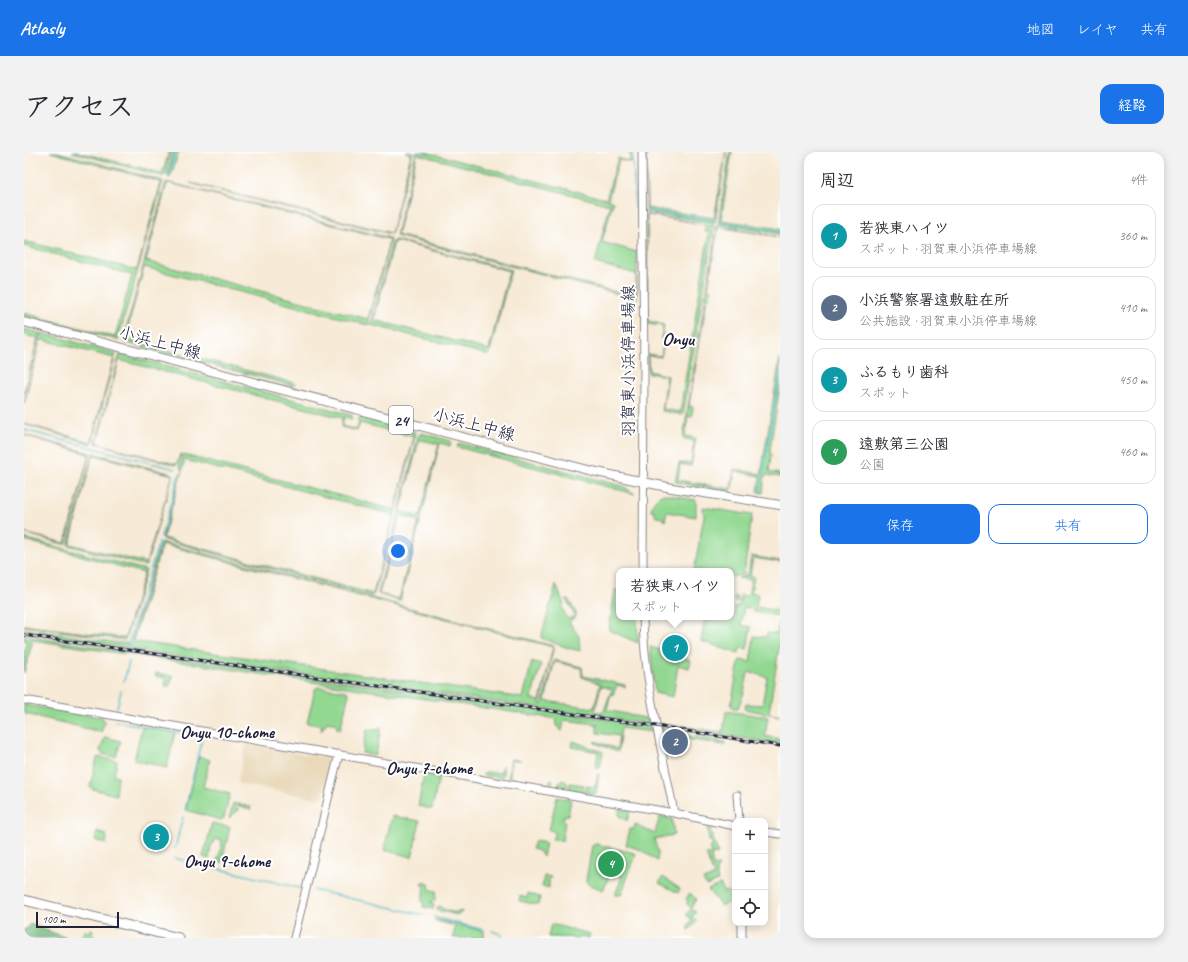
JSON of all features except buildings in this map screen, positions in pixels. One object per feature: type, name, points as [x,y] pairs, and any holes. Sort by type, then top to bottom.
[{"type":"highway","points":[[24,900],[179,938]]},
{"type":"main road","name":"小浜上中線","points":[[24,322],[592,471],[642,482],[780,505]]},
{"type":"street","name":"羽賀東小浜停車場線","points":[[642,152],[644,365],[642,482],[643,568]]},
{"type":"street","points":[[643,620],[644,655],[648,682],[674,813]]},
{"type":"street","points":[[24,700],[674,813],[732,825]]},
{"type":"street","points":[[294,938],[339,754]]},
{"type":"street","points":[[737,795],[739,818]]},
{"type":"street","points":[[768,832],[780,834]]},
{"type":"street","points":[[742,926],[742,938]]},
{"type":"shaded area","points":[[246,744],[331,759],[332,762],[323,796],[320,799],[240,784],[238,781]]},
{"type":"green space","points":[[50,152],[58,152],[163,181],[118,340],[24,316],[24,313],[115,337],[132,275],[24,246],[24,241],[137,270],[161,182]]},
{"type":"green space","points":[[72,152],[78,152],[162,173],[169,152],[171,152],[165,175],[162,176]]},
{"type":"green space","points":[[173,152],[179,152],[170,178],[167,176]]},
{"type":"green space","points":[[405,152],[413,152],[391,234],[190,183],[391,233],[411,154]]},
{"type":"green space","points":[[416,152],[425,152],[606,199],[618,158],[630,162],[630,152],[632,152],[632,163],[619,160],[608,200],[613,202],[602,242],[637,252],[637,299],[396,236]],"holes":[[[417,154],[610,205],[595,263],[636,274],[636,297],[397,235]]]},
{"type":"green space","points":[[646,152],[647,208],[714,218],[726,152],[715,223],[646,212]]},
{"type":"green space","points":[[730,152],[732,152],[721,220],[780,229],[780,234],[718,224]]},
{"type":"green space","points":[[166,182],[389,238],[390,240],[368,325],[144,267],[125,339],[295,383],[294,386],[124,342],[123,340]],"holes":[[[169,183],[388,239],[389,242],[368,319],[146,261],[167,184]]]},
{"type":"green space","points":[[646,214],[686,221],[647,215],[648,321],[664,325],[662,339],[665,339],[661,357],[648,355],[649,371],[668,376],[663,409],[680,412],[709,232],[705,232],[705,224],[714,226],[683,415],[662,411],[667,376],[648,373],[647,354],[661,356],[664,340],[661,339],[663,326],[647,324]]},
{"type":"green space","points":[[717,226],[780,237],[718,227],[708,289],[711,290],[710,298],[707,298],[689,406],[693,407],[692,416],[688,416],[685,436],[696,438],[691,466],[680,464],[678,480],[731,489],[734,469],[761,474],[780,358],[780,386],[770,450],[771,455],[769,472],[780,474],[780,477],[765,475],[763,493],[758,492],[760,476],[735,471],[731,492],[675,482],[679,463],[691,463],[694,441],[683,438]]},
{"type":"green space","points":[[395,240],[511,270],[489,355],[371,325],[392,242]],"holes":[[[396,241],[509,271],[489,350],[374,320],[394,242]]]},
{"type":"green space","points":[[24,329],[40,333],[24,393],[38,338],[24,335]]},
{"type":"green space","points":[[42,333],[116,353],[92,444],[24,424],[91,442],[114,358],[43,340],[40,341],[24,403]]},
{"type":"green space","points":[[120,354],[352,415],[352,419],[344,417],[342,426],[357,430],[359,421],[357,420],[360,417],[415,432],[415,436],[374,594],[372,596],[162,539],[180,480],[163,538],[373,594],[394,515],[185,460],[182,471],[179,465],[182,457],[180,456],[177,464],[175,465],[96,443]],"holes":[[[119,360],[342,418],[341,427],[357,431],[360,423],[414,437],[395,510],[180,454],[177,463],[175,464],[100,444],[97,442]]]},
{"type":"green space","points":[[421,433],[451,441],[450,446],[440,443],[400,601],[378,594],[418,437]],"holes":[[[422,440],[439,444],[420,517],[400,511],[419,441]],[[400,516],[419,521],[399,599],[379,594]]]},
{"type":"green space","points":[[24,435],[90,453],[66,545],[24,533],[65,543],[89,456],[88,454]]},
{"type":"green space","points":[[459,443],[623,486],[635,494],[457,447]]},
{"type":"green space","points":[[93,453],[173,474],[94,455],[92,457],[70,544],[146,563],[166,497],[146,566],[68,545]]},
{"type":"green space","points":[[664,494],[696,500],[696,517],[667,512],[665,521],[663,518],[656,517],[654,510],[651,510],[656,498]]},
{"type":"green space","points":[[703,507],[752,515],[744,574],[734,576],[734,568],[694,568],[704,516]]},
{"type":"green space","points":[[24,538],[146,570],[125,640],[24,626],[125,638],[144,573],[24,540]]},
{"type":"green space","points":[[161,542],[554,646],[540,704],[542,705],[554,660],[582,667],[583,676],[625,685],[625,687],[617,685],[613,695],[611,694],[607,710],[649,719],[652,724],[129,649]],"holes":[[[162,544],[553,647],[540,701],[531,699],[541,664],[532,661],[523,698],[133,641]],[[556,662],[581,668],[582,677],[600,684],[594,708],[545,701],[554,663]],[[601,686],[612,689],[603,713],[595,711]]]},
{"type":"green space","points":[[751,556],[780,561],[753,558],[750,576],[754,577],[751,592],[758,594],[756,607],[780,611],[780,616],[753,612],[753,609],[744,607],[741,625],[751,627],[747,649],[740,648],[739,654],[701,641],[704,620],[734,620],[735,606],[739,606],[740,602],[734,601],[735,596],[741,600],[740,595],[748,596],[751,580],[738,578],[748,575]]},
{"type":"green space","points":[[556,584],[564,605],[562,607],[567,619],[575,616],[566,599],[569,600],[577,615],[569,622],[579,636],[580,651],[541,638]]},
{"type":"green space","points":[[616,590],[616,620],[637,620],[638,643],[609,630]]},
{"type":"green space","points":[[780,616],[780,641],[769,713],[780,716],[744,709],[746,704],[762,705],[767,677],[750,672],[748,673],[744,693],[738,708],[733,708],[731,705],[740,660],[750,662],[754,636],[766,637],[767,633],[777,634]]},
{"type":"green space","points":[[24,629],[119,643],[128,643],[126,648],[24,633]]},
{"type":"green space","points":[[24,636],[125,651],[125,654],[33,640],[24,673],[24,654],[27,641],[24,640]]},
{"type":"green space","points":[[650,647],[658,649],[663,659],[674,663],[680,661],[681,657],[691,661],[689,668],[678,665],[673,697],[655,693]]},
{"type":"green space","points":[[128,651],[652,726],[652,732],[621,728],[618,752],[595,743],[595,741],[617,749],[619,736],[597,733],[597,724],[564,720],[562,731],[556,726],[557,719],[129,654]]},
{"type":"green space","points":[[156,673],[173,676],[169,686],[165,686],[166,678],[155,676]]},
{"type":"green space","points":[[318,687],[347,691],[349,694],[340,730],[337,729],[337,724],[327,722],[321,731],[322,726],[307,723],[315,689]]},
{"type":"green space","points":[[24,705],[102,717],[105,722],[101,732],[26,714],[24,713]]},
{"type":"green space","points":[[726,711],[768,717],[765,736],[780,739],[780,744],[661,726],[661,724],[723,732]]},
{"type":"green space","points":[[142,727],[175,733],[167,768],[134,760]]},
{"type":"green space","points":[[381,728],[375,756],[362,753],[367,729],[378,730]]},
{"type":"green space","points":[[663,728],[673,730],[673,733],[725,742],[725,745],[681,738],[680,736],[668,733],[665,742]]},
{"type":"green space","points":[[105,737],[121,741],[116,757],[102,754],[100,750]]},
{"type":"green space","points":[[573,741],[603,752],[600,768],[596,767],[598,752],[572,747]]},
{"type":"green space","points":[[199,756],[210,760],[203,787],[230,794],[224,818],[221,820],[186,810]]},
{"type":"green space","points":[[100,757],[117,761],[114,775],[118,776],[116,795],[92,789],[90,786],[97,758]]},
{"type":"green space","points":[[511,759],[521,760],[511,760],[510,778],[548,785],[550,780],[553,780],[552,787],[508,779]]},
{"type":"green space","points":[[503,765],[503,776],[500,778],[482,775],[485,772],[500,773]]},
{"type":"green space","points":[[424,774],[439,777],[432,809],[418,806]]},
{"type":"green space","points":[[598,774],[596,794],[585,793],[587,786],[595,787]]},
{"type":"green space","points":[[561,781],[565,781],[567,785],[565,789],[561,789],[559,787],[559,783]]},
{"type":"green space","points":[[570,783],[584,785],[583,792],[569,790]]},
{"type":"green space","points":[[557,797],[571,800],[568,815],[564,816],[563,820],[565,821],[562,841],[552,839],[555,834],[554,831],[549,830]]},
{"type":"green space","points":[[233,803],[251,807],[250,810],[237,805],[236,808],[239,809],[229,818]]},
{"type":"green space","points":[[619,809],[630,811],[627,821],[619,816]]},
{"type":"green space","points":[[392,816],[420,821],[412,857],[384,850]]},
{"type":"green space","points":[[660,816],[672,819],[674,835],[654,839],[658,853],[657,861],[641,850],[626,845],[630,829],[634,829],[635,824],[655,833]]},
{"type":"green space","points":[[212,823],[230,827],[222,862],[217,861],[222,847],[221,839],[215,839],[211,846],[209,859],[203,857]]},
{"type":"green space","points":[[707,825],[710,828],[718,854],[711,855],[713,865],[719,866],[716,871],[718,881],[707,886],[703,880],[714,876],[706,854],[711,853],[709,847],[713,846],[712,841],[709,841]]},
{"type":"green space","points":[[97,831],[105,834],[107,838],[106,844],[95,840]]},
{"type":"green space","points":[[535,841],[546,843],[543,857],[539,851],[532,849]]},
{"type":"green space","points":[[596,844],[635,853],[636,855],[621,895],[615,895],[622,877],[611,872],[603,890],[588,884],[586,881],[592,846]]},
{"type":"green space","points":[[544,876],[551,877],[549,880],[549,888],[542,886]]},
{"type":"green space","points":[[663,877],[680,889],[678,893],[659,883]]},
{"type":"green space","points":[[422,882],[429,884],[430,890],[436,891],[435,901],[430,902],[434,905],[433,909],[423,907],[424,903],[422,902],[424,886],[421,885]]},
{"type":"green space","points":[[721,884],[723,892],[728,891],[732,901],[721,906],[708,890]]},
{"type":"green space","points":[[528,893],[540,897],[538,905],[519,901],[520,896],[527,898]]},
{"type":"green space","points":[[690,893],[696,899],[691,908],[686,903],[688,901],[686,899]]},
{"type":"green space","points":[[439,906],[450,912],[462,911],[458,915],[436,910]]},
{"type":"green space","points":[[691,909],[696,912],[692,917],[697,921],[689,930],[687,929],[692,919],[686,915]]},
{"type":"green space","points":[[434,919],[484,931],[484,938],[453,938],[455,926],[435,921]]},
{"type":"green space","points":[[30,924],[67,938],[24,938],[24,929],[27,929]]},
{"type":"green space","points":[[551,924],[590,934],[589,938],[548,937]]},
{"type":"green space","points":[[91,929],[93,930],[92,934],[95,938],[81,938],[84,931],[89,932]]},
{"type":"waterway","points":[[169,176],[175,152]]},
{"type":"waterway","points":[[633,152],[635,208]]},
{"type":"waterway","points":[[647,210],[714,221]]},
{"type":"waterway","points":[[719,222],[780,232]]},
{"type":"waterway","points":[[760,491],[780,372]]},
{"type":"waterway","points":[[24,430],[175,469]]},
{"type":"waterway","points":[[161,537],[179,475]]},
{"type":"waterway","points":[[127,648],[159,542]]},
{"type":"waterway","points":[[124,681],[129,662]]},
{"type":"waterway","points":[[117,708],[121,691]]},
{"type":"waterway","points":[[115,721],[191,735]]},
{"type":"waterway","points":[[185,810],[202,738]]},
{"type":"waterway","points":[[175,848],[183,817]]},
{"type":"waterway","points":[[174,858],[299,888]]},
{"type":"waterway","points":[[314,890],[424,915]]},
{"type":"waterway","points":[[434,917],[484,930]]},
{"type":"waterway","points":[[492,931],[501,934],[501,938]]},
{"type":"railway","points":[[24,635],[656,726],[780,746]]},
{"type":"place","name":"若狭東ハイツ","points":[[675,648]]},
{"type":"place","name":"小浜警察署遠敷駐在所","points":[[675,742]]},
{"type":"place","name":"ふるもり歯科","points":[[156,837]]},
{"type":"place","name":"遠敷第三公園","points":[[611,864]]},
{"type":"district","name":"Onyu","points":[[678,338]]},
{"type":"district","name":"Onyu 10-chome","points":[[227,732]]},
{"type":"district","name":"Onyu 7-chome","points":[[429,768]]},
{"type":"district","name":"Onyu 9-chome","points":[[227,861]]}]
